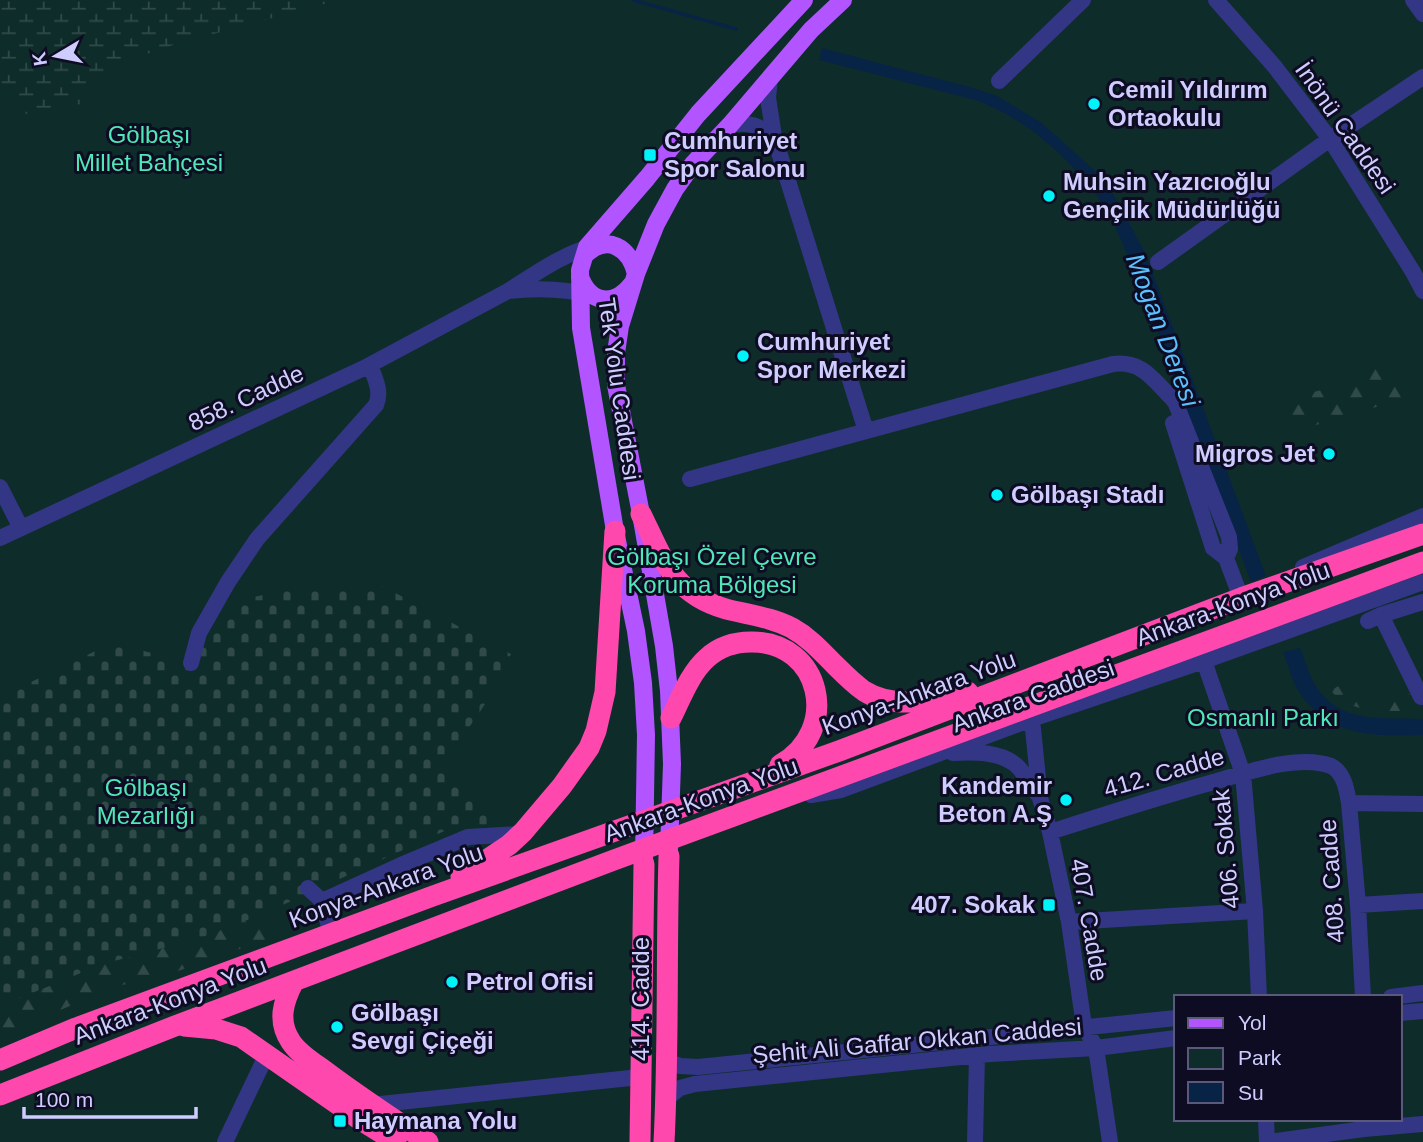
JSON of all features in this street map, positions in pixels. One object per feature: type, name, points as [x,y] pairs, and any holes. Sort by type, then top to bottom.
[{"type":"highway","points":[[641,514],[673,576],[697,598],[729,610],[764,617],[791,628],[818,646],[849,679],[880,698],[915,702],[1035,678]]},
{"type":"highway","points":[[432,896],[509,845],[562,786],[589,748],[602,709],[606,682],[615,531]]},
{"type":"highway","name":"Konya-Ankara Yolu","points":[[0,1059],[76,1028],[432,896],[744,785],[1035,678],[1241,598],[1423,534]]},
{"type":"highway","name":"Ankara-Konya Yolu","points":[[0,1095],[175,1026],[774,800],[1423,562]]},
{"type":"highway","points":[[671,718],[704,660],[723,646],[747,642],[768,643],[793,655],[808,672],[814,684],[818,711],[815,724],[803,747],[792,758],[744,785]]},
{"type":"highway","name":"414. Cadde","points":[[664,1142],[669,856]]},
{"type":"highway","name":"414. Cadde","points":[[640,1142],[644,864]]},
{"type":"highway","points":[[294,981],[283,1007],[285,1025],[292,1043],[396,1142]]},
{"type":"highway","points":[[175,1026],[208,1028],[241,1037],[364,1111],[428,1142]]},
{"type":"main road","points":[[585,264],[611,245],[624,250],[632,261],[634,279],[626,292],[609,299],[600,298],[588,291],[585,264],[647,178],[698,114],[804,0]]},
{"type":"main road","name":"Tek Yolu Caddesi","points":[[669,856],[671,718],[664,646],[616,385],[620,326],[634,279],[656,224],[675,189],[693,164],[811,30],[843,0]]},
{"type":"main road","name":"Tek Yolu Caddesi","points":[[585,264],[581,328],[643,682],[646,735],[644,864]]},
{"type":"street","points":[[999,81],[1083,0]]},
{"type":"street","name":"İnönü Caddesi","points":[[1216,0],[1275,67],[1330,139],[1423,291]]},
{"type":"street","points":[[1413,0],[1423,14]]},
{"type":"street","points":[[1158,262],[1330,139],[1423,77]]},
{"type":"street","points":[[770,78],[768,97],[774,136],[866,431]]},
{"type":"street","points":[[730,125],[749,124],[774,136]]},
{"type":"street","name":"858. Cadde","points":[[0,538],[370,365],[542,270],[585,264]]},
{"type":"street","name":"858. Cadde","points":[[508,291],[539,288],[585,264]]},
{"type":"street","points":[[690,479],[1124,363],[1146,372],[1164,390],[1213,548],[1226,558],[1241,598]]},
{"type":"street","points":[[191,663],[199,633],[228,582],[257,539],[376,405],[379,398],[378,388],[370,365]]},
{"type":"street","points":[[0,487],[21,528]]},
{"type":"street","points":[[1278,585],[1306,565],[1423,516]]},
{"type":"street","name":"Ankara Caddesi","points":[[774,800],[841,790],[1032,719],[1204,661],[1423,582]]},
{"type":"street","points":[[1421,697],[1375,618],[1423,602]]},
{"type":"street","name":"406. Sokak","points":[[1204,661],[1243,774],[1255,911],[1259,995]]},
{"type":"street","points":[[1032,719],[1040,798]]},
{"type":"street","points":[[937,755],[973,753],[1011,762],[1019,768],[1040,798]]},
{"type":"street","name":"412. Cadde","points":[[1049,832],[1159,797],[1271,767],[1303,762],[1333,767]]},
{"type":"street","name":"408. Cadde","points":[[1333,767],[1341,775],[1348,792],[1363,995]]},
{"type":"street","name":"407. Cadde","points":[[1040,798],[1069,922],[1084,1026],[1096,1048]]},
{"type":"street","points":[[1349,803],[1423,804]]},
{"type":"street","points":[[322,901],[401,864],[468,837],[520,834]]},
{"type":"street","points":[[308,888],[322,901],[331,934]]},
{"type":"street","points":[[1358,905],[1423,901]]},
{"type":"street","points":[[1069,922],[1255,911]]},
{"type":"street","points":[[1402,996],[1423,993]]},
{"type":"street","points":[[1402,1013],[1423,1011]]},
{"type":"street","name":"Şehit Ali Gaffar Okkan Caddesi","points":[[667,1060],[680,1066],[698,1067],[1174,1018]]},
{"type":"street","name":"Şehit Ali Gaffar Okkan Caddesi","points":[[666,1099],[680,1088],[695,1084],[977,1055],[1096,1048],[1174,1038]]},
{"type":"street","points":[[1096,1048],[1110,1142]]},
{"type":"street","points":[[225,1142],[267,1054]]},
{"type":"street","points":[[975,1142],[977,1055]]},
{"type":"street","points":[[364,1111],[640,1077]]},
{"type":"street","points":[[1266,1121],[1267,1142],[1423,1124]]},
{"type":"green space","name":"Gölbaşı Özel Çevre Koruma Bölgesi","points":[[0,0],[1423,0],[1423,1142],[0,1142]]},
{"type":"green space","points":[[0,0],[339,0],[176,44],[120,63],[101,76],[81,104],[26,114],[0,87]]},
{"type":"green space","points":[[1390,363],[1398,391],[1423,384],[1423,393],[1286,434],[1282,410],[1289,398],[1354,382],[1352,370]]},
{"type":"green space","name":"Gölbaşı Mezarlığı","points":[[382,586],[511,654],[490,697],[444,762],[444,771],[449,781],[503,827],[489,829],[464,822],[263,914],[197,939],[103,964],[0,1006],[0,697],[112,643],[195,664],[202,644],[240,600],[282,591]]},
{"type":"green space","points":[[1348,681],[1360,708],[1348,704],[1329,688],[1333,689]]},
{"type":"green space","points":[[1409,694],[1414,704],[1423,707],[1423,711],[1385,711],[1360,708],[1377,700],[1381,707]]},
{"type":"green space","points":[[263,914],[273,937],[170,974],[118,986],[0,1035],[0,1006],[103,964],[197,939]]},
{"type":"water","points":[[822,48],[997,96],[1042,123],[1105,180],[1145,253],[1266,576],[1251,582],[1140,284],[1114,224],[1092,187],[1033,131],[1006,114],[979,101],[819,60]]},
{"type":"water","points":[[1300,648],[1312,679],[1333,704],[1360,716],[1423,719],[1423,735],[1358,732],[1346,729],[1322,716],[1296,688],[1283,652]]},
{"type":"waterway","name":"Mogan Deresi","points":[[633,0],[736,29]]},
{"type":"place","name":"Cemil Yıldırım Ortaokulu","points":[[1094,104]]},
{"type":"place","name":"Cumhuriyet Spor Salonu","points":[[650,155]]},
{"type":"place","name":"Muhsin Yazıcıoğlu Gençlik Müdürlüğü","points":[[1049,196]]},
{"type":"place","name":"Cumhuriyet Spor Merkezi","points":[[743,356]]},
{"type":"place","name":"Migros Jet","points":[[1329,454]]},
{"type":"place","name":"Gölbaşı Stadı","points":[[997,495]]},
{"type":"place","name":"Kandemir Beton A.Ş","points":[[1066,800]]},
{"type":"place","name":"407. Sokak","points":[[1049,905]]},
{"type":"place","name":"Petrol Ofisi","points":[[452,982]]},
{"type":"place","name":"Gölbaşı Sevgi Çiçeği","points":[[337,1027]]},
{"type":"place","name":"Haymana Yolu","points":[[340,1121]]},
{"type":"park label","name":"Gölbaşı Millet Bahçesi","points":[[149,149]]},
{"type":"park label","name":"Osmanlı Parkı","points":[[1263,718]]}]
